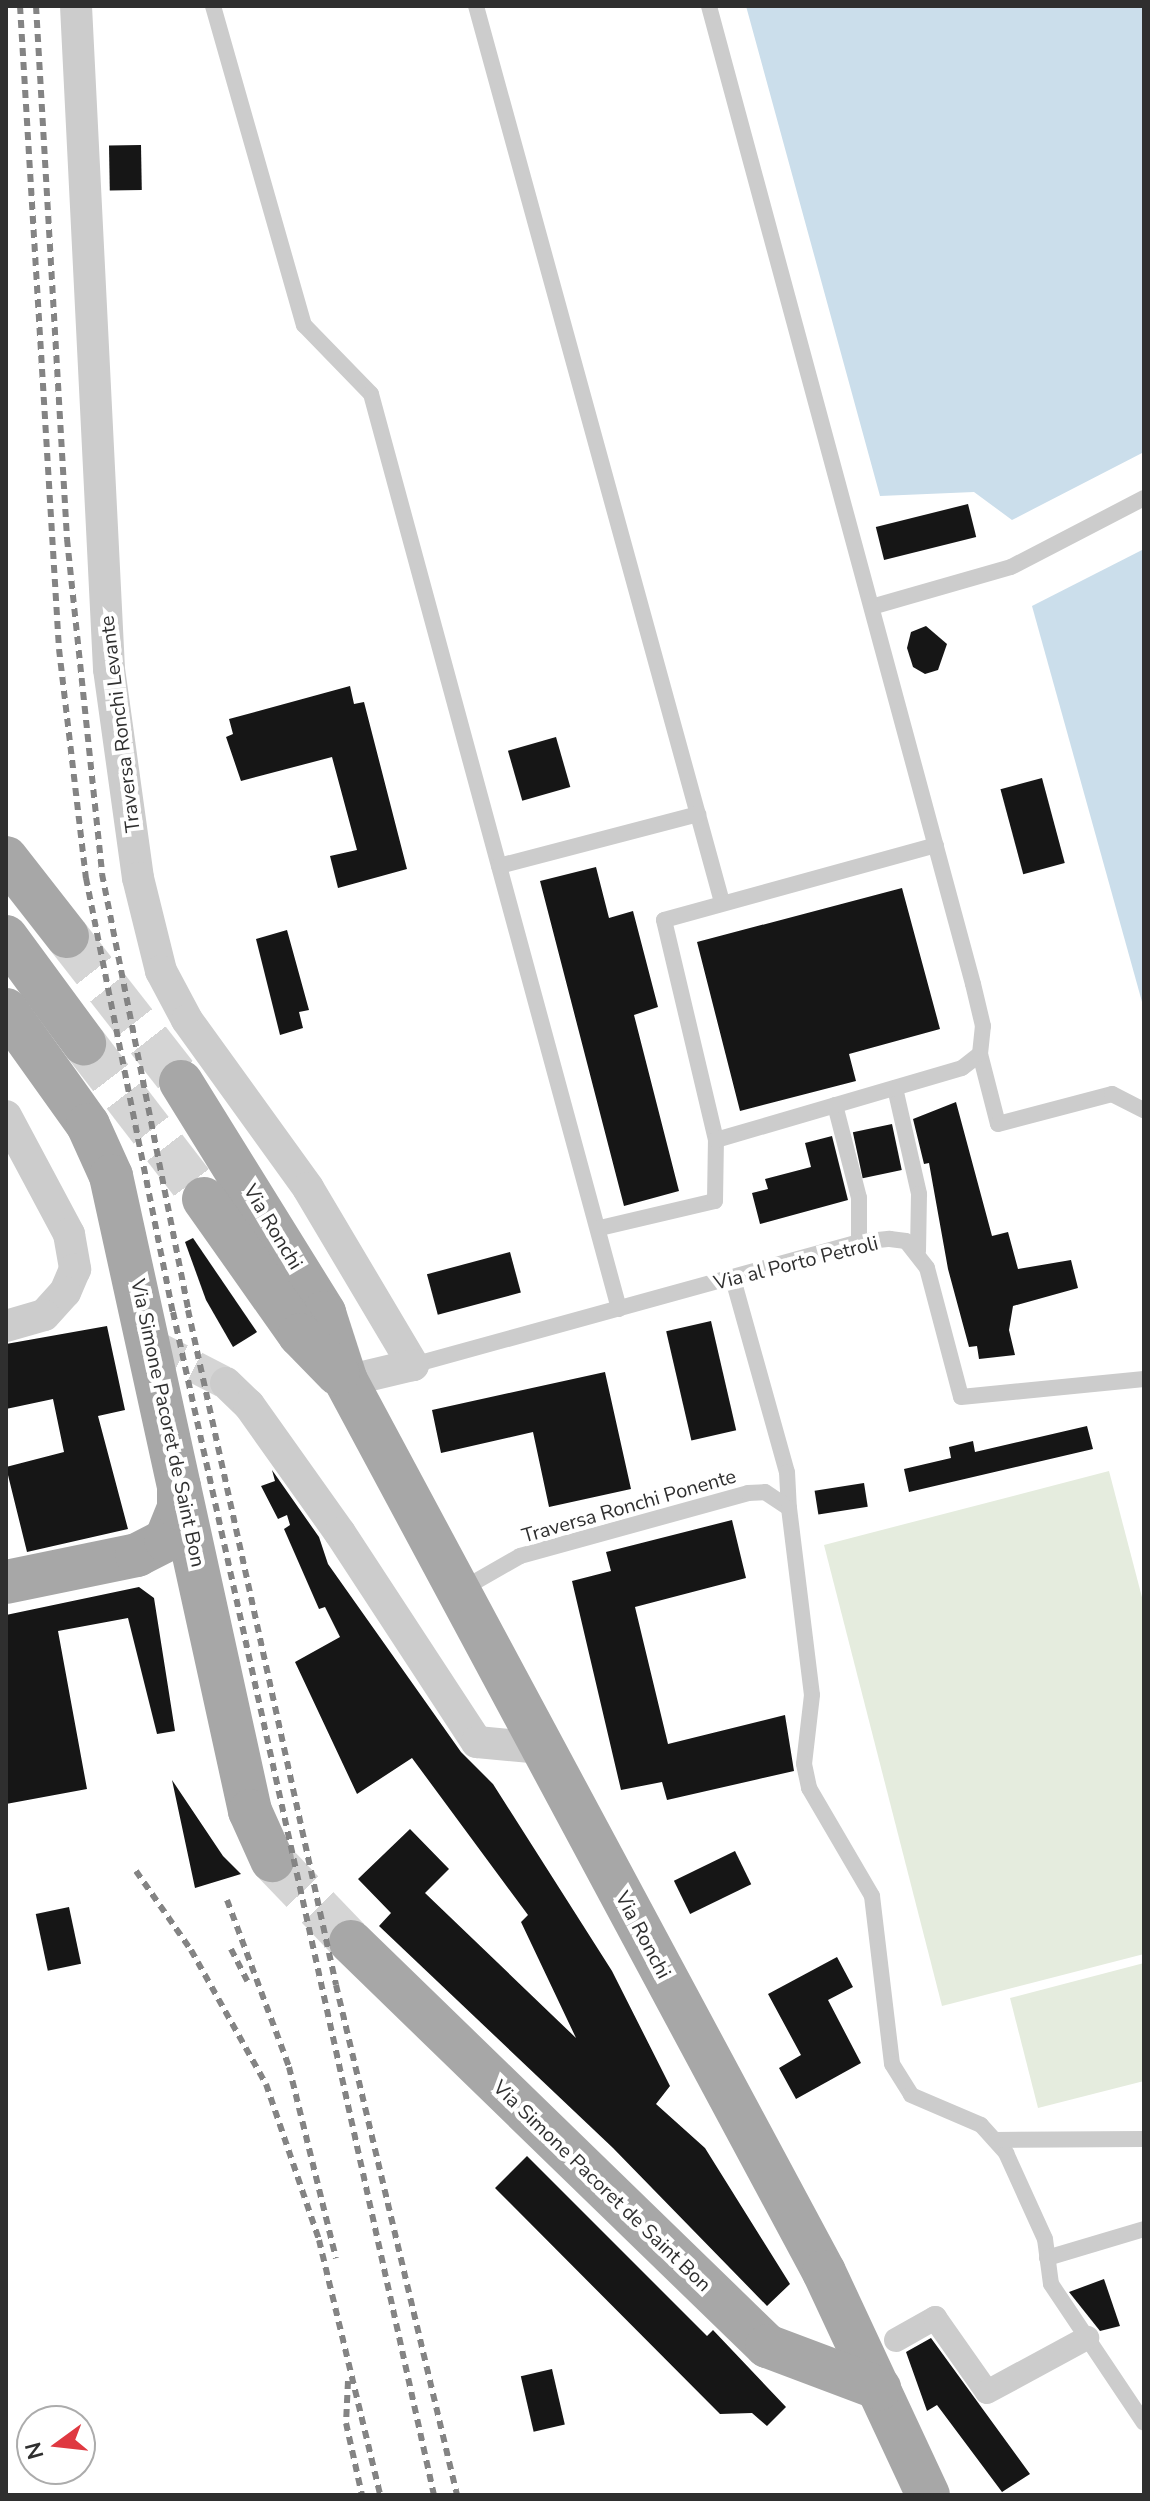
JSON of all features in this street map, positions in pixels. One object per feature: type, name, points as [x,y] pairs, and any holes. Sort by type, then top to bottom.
[{"type":"main road","points":[[12,872],[67,936]]},
{"type":"main road","points":[[6,937],[84,1043]]},
{"type":"main road","name":"Via Simone Pacoret de Saint Bon","points":[[6,1010],[88,1125],[111,1176],[179,1471],[250,1811],[272,1860]]},
{"type":"main road","name":"Via Ronchi","points":[[181,1082],[324,1313],[346,1381],[828,2281],[928,2495]]},
{"type":"main road","name":"Via Ronchi","points":[[204,1199],[300,1335],[346,1381]]},
{"type":"main road","points":[[6,1582],[137,1555],[166,1540],[179,1508],[179,1471]]},
{"type":"main road","points":[[137,1555],[173,1560],[190,1580],[211,1630]]},
{"type":"main road","name":"Via Simone Pacoret de Saint Bon","points":[[351,1942],[767,2346],[879,2388]]},
{"type":"main road","points":[[767,2346],[810,2338],[824,2319],[828,2281]]},
{"type":"street","name":"Traversa Ronchi Levante","points":[[76,6],[109,669],[138,878],[158,958],[187,1020],[308,1188],[413,1365]]},
{"type":"street","points":[[6,1116],[19,1155],[69,1234],[75,1269],[65,1292],[44,1315],[6,1326]]},
{"type":"street","name":"Via al Porto Petroli","points":[[346,1381],[413,1365]]},
{"type":"street","points":[[226,1383],[249,1405],[340,1533],[477,1742],[542,1748]]},
{"type":"street","points":[[896,2340],[935,2318],[987,2392],[1087,2338]]},
{"type":"lane","points":[[213,6],[304,325],[371,394],[600,1228],[619,1309]]},
{"type":"lane","points":[[476,6],[722,902]]},
{"type":"lane","points":[[709,6],[875,606],[983,1026],[980,1054],[998,1124],[1112,1094],[1144,1110]]},
{"type":"lane","points":[[875,606],[1011,567],[1144,498]]},
{"type":"lane","points":[[499,866],[698,814]]},
{"type":"lane","points":[[600,1228],[715,1201],[716,1140],[664,920],[936,845]]},
{"type":"lane","points":[[716,1140],[962,1068],[980,1054]]},
{"type":"lane","points":[[895,1088],[919,1194],[918,1251],[961,1397],[1144,1379]]},
{"type":"lane","points":[[835,1105],[859,1198],[859,1242]]},
{"type":"lane","name":"Via al Porto Petroli","points":[[413,1365],[859,1242],[906,1241],[918,1251]]},
{"type":"lane","points":[[733,1279],[787,1472],[812,1695],[804,1764],[809,1788],[872,1896],[892,2064],[911,2095],[981,2125],[1006,2153],[1045,2239],[1051,2284],[1144,2423]]},
{"type":"lane","name":"Traversa Ronchi Ponente","points":[[458,1591],[520,1556],[748,1493],[765,1492],[789,1508]]},
{"type":"lane","points":[[995,2140],[1144,2139]]},
{"type":"lane","points":[[1047,2258],[1144,2229]]},
{"type":"shaded area","points":[[1109,1471],[1144,1605],[1144,1954],[942,2006],[824,1545]]},
{"type":"shaded area","points":[[1144,1963],[1144,2081],[1038,2108],[1010,1998]]},
{"type":"water","points":[[746,6],[1144,6],[1144,452],[1012,520],[974,492],[880,496]]},
{"type":"water","points":[[1144,549],[1144,1009],[1032,606]]},
{"type":"building","points":[[141,145],[142,190],[110,191],[109,146]]},
{"type":"building","points":[[968,504],[976,537],[884,560],[876,527]]},
{"type":"building","points":[[926,626],[947,644],[938,670],[925,674],[913,667],[907,648],[911,632]]},
{"type":"building","points":[[350,686],[354,704],[364,702],[407,869],[338,888],[330,856],[357,850],[332,757],[241,781],[226,737],[233,734],[229,719]]},
{"type":"building","points":[[556,737],[570,787],[522,801],[508,751]]},
{"type":"building","points":[[1042,778],[1065,863],[1023,874],[1000,789]]},
{"type":"building","points":[[596,867],[609,918],[633,911],[658,1007],[634,1015],[679,1191],[624,1206],[540,881]]},
{"type":"building","points":[[902,888],[940,1029],[849,1054],[856,1081],[740,1111],[697,942]]},
{"type":"building","points":[[287,930],[309,1010],[299,1012],[303,1028],[280,1035],[256,939]]},
{"type":"building","points":[[956,1102],[992,1236],[1008,1232],[1018,1269],[1071,1260],[1078,1288],[1013,1306],[1009,1330],[1015,1355],[979,1359],[977,1346],[969,1347],[948,1269],[929,1163],[924,1164],[913,1119]]},
{"type":"building","points":[[892,1124],[902,1170],[863,1178],[853,1132]]},
{"type":"building","points":[[832,1136],[848,1200],[760,1224],[752,1193],[768,1189],[765,1179],[811,1167],[805,1143]]},
{"type":"building","points":[[193,1238],[257,1332],[233,1347],[206,1300],[185,1242]]},
{"type":"building","points":[[510,1252],[521,1293],[438,1315],[427,1274]]},
{"type":"building","points":[[711,1321],[736,1430],[691,1440],[666,1331]]},
{"type":"building","points":[[107,1326],[125,1410],[98,1416],[128,1529],[27,1552],[6,1467],[64,1452],[53,1399],[6,1409],[6,1344]]},
{"type":"building","points":[[605,1372],[631,1489],[549,1507],[533,1432],[441,1453],[432,1410]]},
{"type":"building","points":[[1087,1426],[1093,1449],[909,1492],[904,1469],[951,1458],[949,1447],[973,1441],[975,1452]]},
{"type":"building","points":[[272,1470],[319,1537],[328,1564],[461,1752],[493,1784],[612,1971],[670,2086],[656,2104],[705,2148],[790,2284],[767,2306],[613,2148],[379,1926],[391,1913],[358,1879],[410,1829],[449,1869],[425,1893],[576,2038],[521,1922],[528,1915],[412,1758],[357,1794],[295,1662],[340,1637],[325,1607],[319,1609],[284,1529],[290,1525],[287,1515],[278,1519],[261,1486],[275,1481]]},
{"type":"building","points":[[864,1483],[868,1507],[818,1515],[815,1491]]},
{"type":"building","points":[[732,1520],[746,1578],[635,1607],[668,1744],[785,1715],[794,1771],[667,1800],[662,1782],[621,1790],[572,1581],[611,1571],[606,1552]]},
{"type":"building","points":[[139,1587],[154,1598],[175,1731],[157,1734],[128,1618],[58,1631],[87,1789],[6,1804],[6,1615]]},
{"type":"building","points":[[172,1780],[223,1856],[241,1874],[195,1888]]},
{"type":"building","points":[[735,1851],[751,1884],[690,1914],[674,1881]]},
{"type":"building","points":[[69,1907],[81,1964],[48,1971],[36,1914]]},
{"type":"building","points":[[837,1957],[853,1987],[828,2000],[861,2063],[796,2099],[779,2068],[801,2055],[768,1994]]},
{"type":"building","points":[[527,2156],[707,2336],[713,2330],[786,2407],[767,2426],[752,2413],[720,2414],[495,2188]]},
{"type":"building","points":[[1104,2279],[1120,2326],[1100,2331],[1069,2292]]},
{"type":"building","points":[[931,2338],[1030,2474],[1002,2492],[937,2405],[927,2411],[906,2352]]},
{"type":"building","points":[[552,2369],[565,2425],[534,2432],[521,2376]]},
{"type":"tunnel","points":[[67,936],[181,1082]]},
{"type":"tunnel","points":[[84,1043],[204,1199]]},
{"type":"tunnel","points":[[152,1345],[226,1383]]},
{"type":"tunnel","points":[[272,1860],[351,1942]]},
{"type":"railway","points":[[20,6],[59,649],[86,878],[173,1312],[434,2495]]},
{"type":"railway","points":[[36,6],[67,539],[102,874],[188,1310],[336,1985],[457,2495]]},
{"type":"railway","points":[[136,1871],[191,1950],[266,2084],[319,2240],[380,2495]]},
{"type":"railway","points":[[227,1900],[289,2067],[336,2258]]},
{"type":"railway","points":[[231,1949],[247,1981]]},
{"type":"railway","points":[[348,2381],[346,2423],[362,2495]]}]
